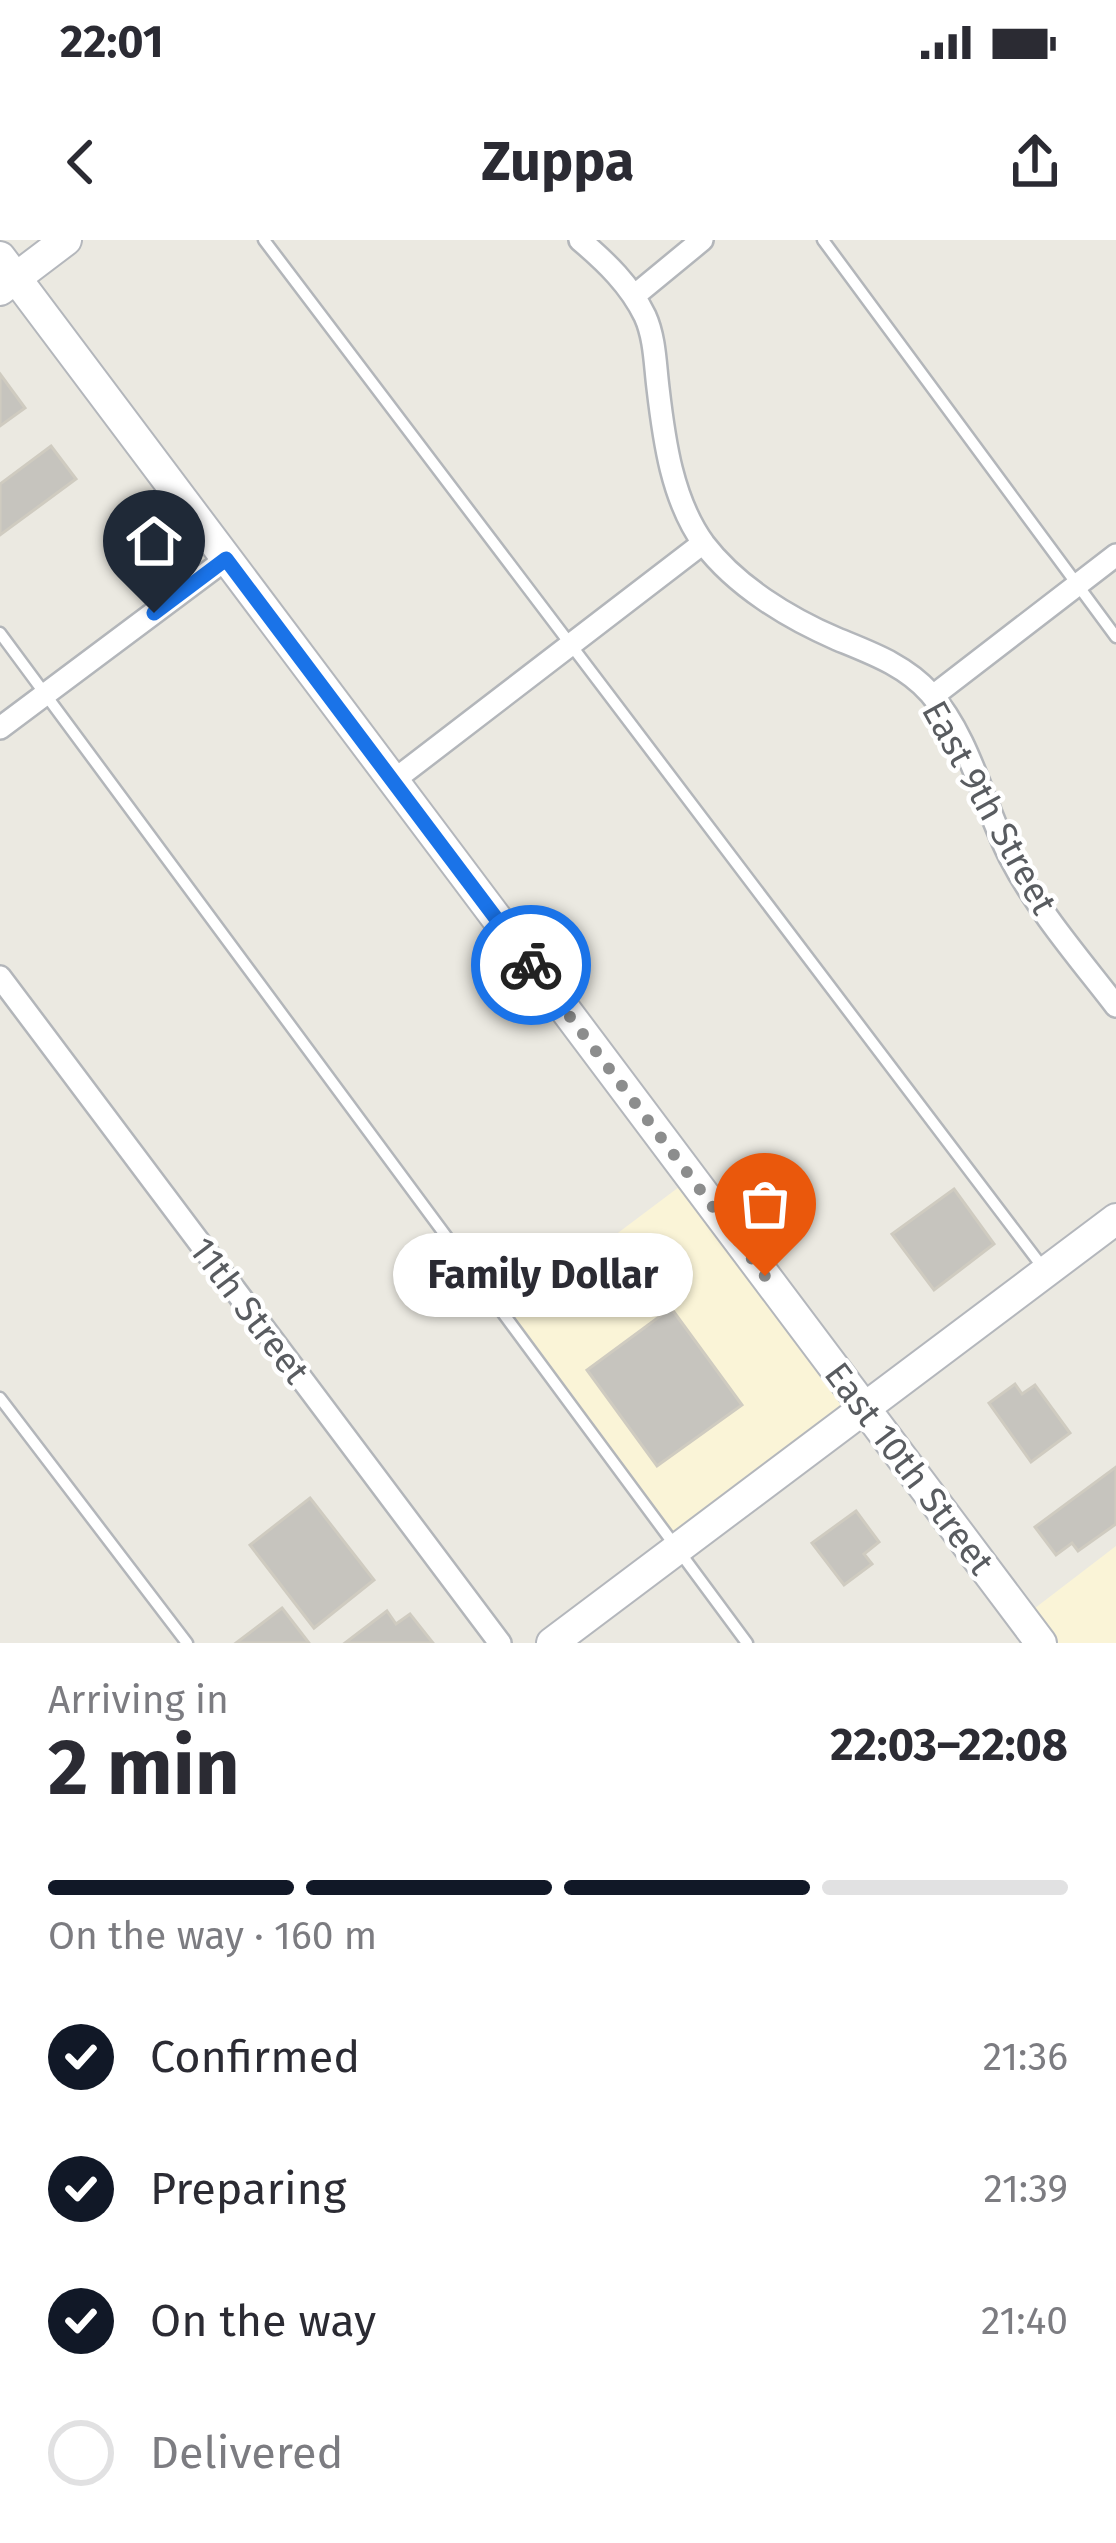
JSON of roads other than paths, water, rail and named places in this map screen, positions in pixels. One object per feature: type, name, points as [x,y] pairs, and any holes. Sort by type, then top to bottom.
[{"type":"main road","points":[[5,275],[66,240]]},
{"type":"main road","name":"East 10th Street","points":[[5,275],[226,559],[1041,1643]]},
{"type":"main road","points":[[552,1643],[1116,1219]]},
{"type":"street","name":"East 9th Street","points":[[580,240],[610,265],[647,320],[670,462],[686,513],[704,543],[730,574],[759,596],[832,637],[880,656],[915,677],[933,696],[954,727],[1011,859],[1050,920],[1116,1006]]},
{"type":"street","points":[[634,296],[702,240]]},
{"type":"street","points":[[393,781],[704,543]]},
{"type":"street","points":[[933,696],[1116,555]]},
{"type":"street","points":[[0,728],[226,559]]},
{"type":"street","name":"11th Street","points":[[0,977],[500,1643]]},
{"type":"lane","points":[[264,240],[1046,1271]]},
{"type":"lane","points":[[823,240],[1116,638]]},
{"type":"lane","points":[[0,633],[747,1643]]},
{"type":"lane","points":[[0,1398],[187,1643]]},
{"type":"place","name":"Family Dollar","points":[[765,1276]]}]
